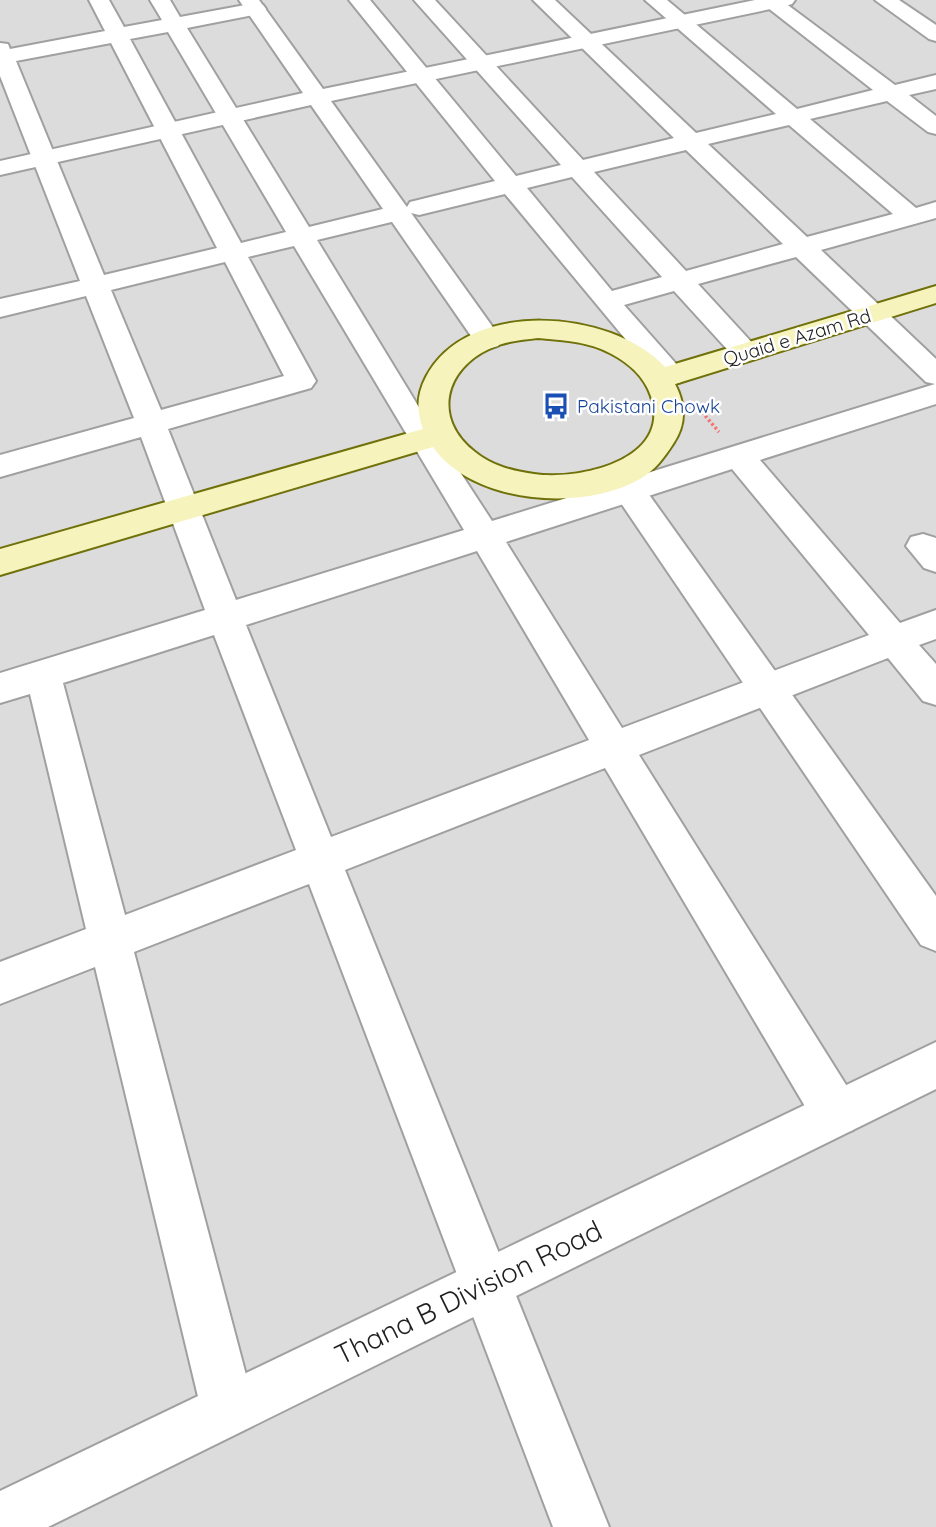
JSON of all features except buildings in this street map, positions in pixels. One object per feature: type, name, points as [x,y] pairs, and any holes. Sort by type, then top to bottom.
[{"type":"main road","name":"Quaid e Azam Rd","points":[[665,377],[936,294]]},
{"type":"main road","points":[[501,329],[575,331],[609,341],[665,377],[669,405],[666,432],[624,483],[539,487],[499,478],[465,461],[432,437],[434,387],[448,364],[501,329]]},
{"type":"main road","points":[[0,562],[432,437]]},
{"type":"street","points":[[0,466],[301,382],[99,0]]},
{"type":"street","points":[[359,0],[665,377]]},
{"type":"street","points":[[424,0],[745,352]]},
{"type":"street","points":[[543,0],[936,375]]},
{"type":"street","points":[[655,0],[793,117],[924,214]]},
{"type":"street","points":[[885,0],[936,35]]},
{"type":"street","points":[[0,168],[327,95],[775,1],[936,127]]},
{"type":"street","points":[[501,329],[409,210],[258,3],[167,12],[117,35],[1,54],[185,508],[581,1527]]},
{"type":"street","points":[[167,12],[303,236],[432,437],[485,536],[836,1113]]},
{"type":"street","points":[[0,308],[936,82]]},
{"type":"street","points":[[409,210],[472,277]]},
{"type":"street","points":[[606,301],[924,214]]},
{"type":"street","points":[[0,688],[485,536],[624,483],[738,454],[936,394]]},
{"type":"street","points":[[738,454],[936,690]]},
{"type":"street","points":[[624,483],[936,932]]},
{"type":"street","points":[[0,984],[936,624]]},
{"type":"street","points":[[43,674],[228,1409]]},
{"type":"street","name":"Thana B Division Road","points":[[0,1521],[936,1065]]},
{"type":"shaded area","points":[[0,0],[936,0],[936,1527],[0,1527]]},
{"type":"place","name":"Pakistani Chowk","points":[[556,406]]}]
